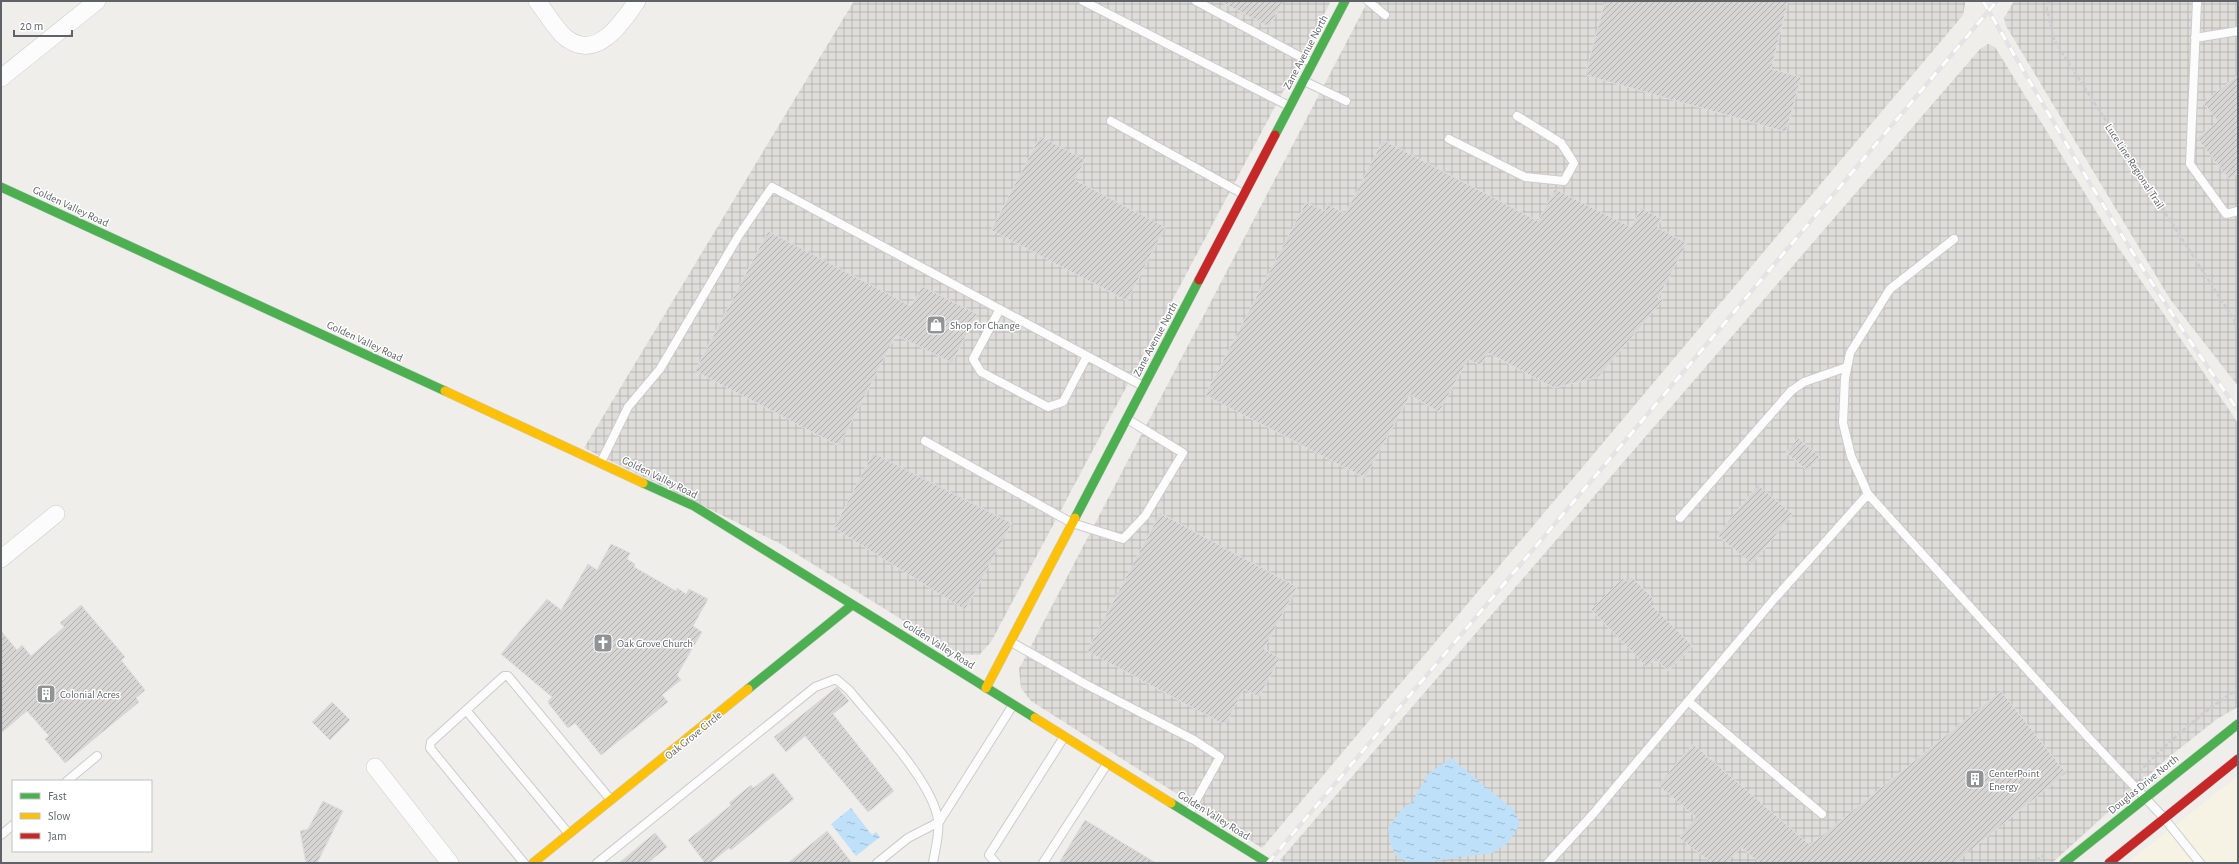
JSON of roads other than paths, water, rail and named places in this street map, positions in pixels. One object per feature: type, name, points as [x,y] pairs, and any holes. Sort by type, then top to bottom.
[{"type":"street","points":[[1,78],[97,1]]},
{"type":"street","points":[[538,1],[564,37],[576,44],[591,46],[607,39],[622,24],[637,1]]},
{"type":"street","name":"Zane Avenue North","points":[[986,688],[1345,1]]},
{"type":"street","name":"Golden Valley Road","points":[[1,187],[694,506],[1268,863]]},
{"type":"street","points":[[1,559],[56,514]]},
{"type":"street","name":"Oak Grove Circle","points":[[533,863],[852,605]]},
{"type":"street","name":"Douglas Drive North","points":[[2064,863],[2238,724]]},
{"type":"street","points":[[2109,863],[2238,759]]},
{"type":"street","points":[[374,767],[450,863]]},
{"type":"lane","points":[[1083,1],[1290,106]]},
{"type":"lane","points":[[1196,1],[1312,63]]},
{"type":"lane","points":[[1368,1],[1385,15]]},
{"type":"lane","points":[[2196,1],[2190,164],[2226,214],[2238,210]]},
{"type":"lane","points":[[2195,38],[2238,31]]},
{"type":"lane","points":[[1303,81],[1346,101]]},
{"type":"lane","points":[[1449,139],[1525,177],[1564,181],[1574,163],[1561,143],[1518,116]]},
{"type":"lane","points":[[1111,121],[1244,194]]},
{"type":"lane","points":[[601,462],[628,407],[660,369],[739,235],[772,187],[1143,386]]},
{"type":"lane","points":[[1954,239],[1890,289],[1850,353],[1847,368],[1843,423],[1851,456],[1868,494],[2164,818],[2200,863]]},
{"type":"lane","points":[[1000,309],[973,359],[981,372],[1048,407],[1063,402],[1087,356]]},
{"type":"lane","points":[[1680,518],[1791,391],[1804,382],[1847,368]]},
{"type":"lane","points":[[925,441],[1072,523],[1123,539],[1145,516],[1183,453],[1126,419]]},
{"type":"lane","points":[[1548,863],[1593,814],[1775,598],[1868,494]]},
{"type":"lane","points":[[1010,642],[1087,685],[1194,740],[1220,757],[1188,814]]},
{"type":"lane","points":[[524,863],[430,748],[431,742],[504,676],[508,676],[611,801]]},
{"type":"lane","points":[[597,863],[815,687],[836,679],[849,690],[924,783],[935,804],[939,822],[933,863]]},
{"type":"lane","points":[[1688,701],[1822,814]]},
{"type":"lane","points":[[877,863],[908,838],[939,822],[1014,704]]},
{"type":"lane","points":[[466,710],[569,834]]},
{"type":"lane","points":[[996,863],[989,855],[1064,736]]},
{"type":"lane","points":[[68,780],[97,756]]},
{"type":"lane","points":[[1043,863],[1107,763]]},
{"type":"lane","points":[[1,835],[12,826]]},
{"type":"water","points":[[1451,758],[1514,810],[1520,824],[1508,843],[1492,853],[1421,863],[1409,863],[1396,856],[1390,843],[1388,827],[1403,808],[1412,802],[1428,774]]},
{"type":"water","points":[[851,808],[872,835],[876,832],[880,837],[856,856],[831,824]]},
{"type":"railway","points":[[1983,1],[2074,157],[2137,260],[2203,361],[2238,410]]},
{"type":"railway","points":[[1268,863],[1997,1]]},
{"type":"place","name":"Shop for Change","points":[[936,325]]},
{"type":"place","name":"Oak Grove Church","points":[[603,643]]},
{"type":"place","name":"Colonial Acres","points":[[46,694]]},
{"type":"place","name":"CenterPoint Energy","points":[[1975,779]]}]
